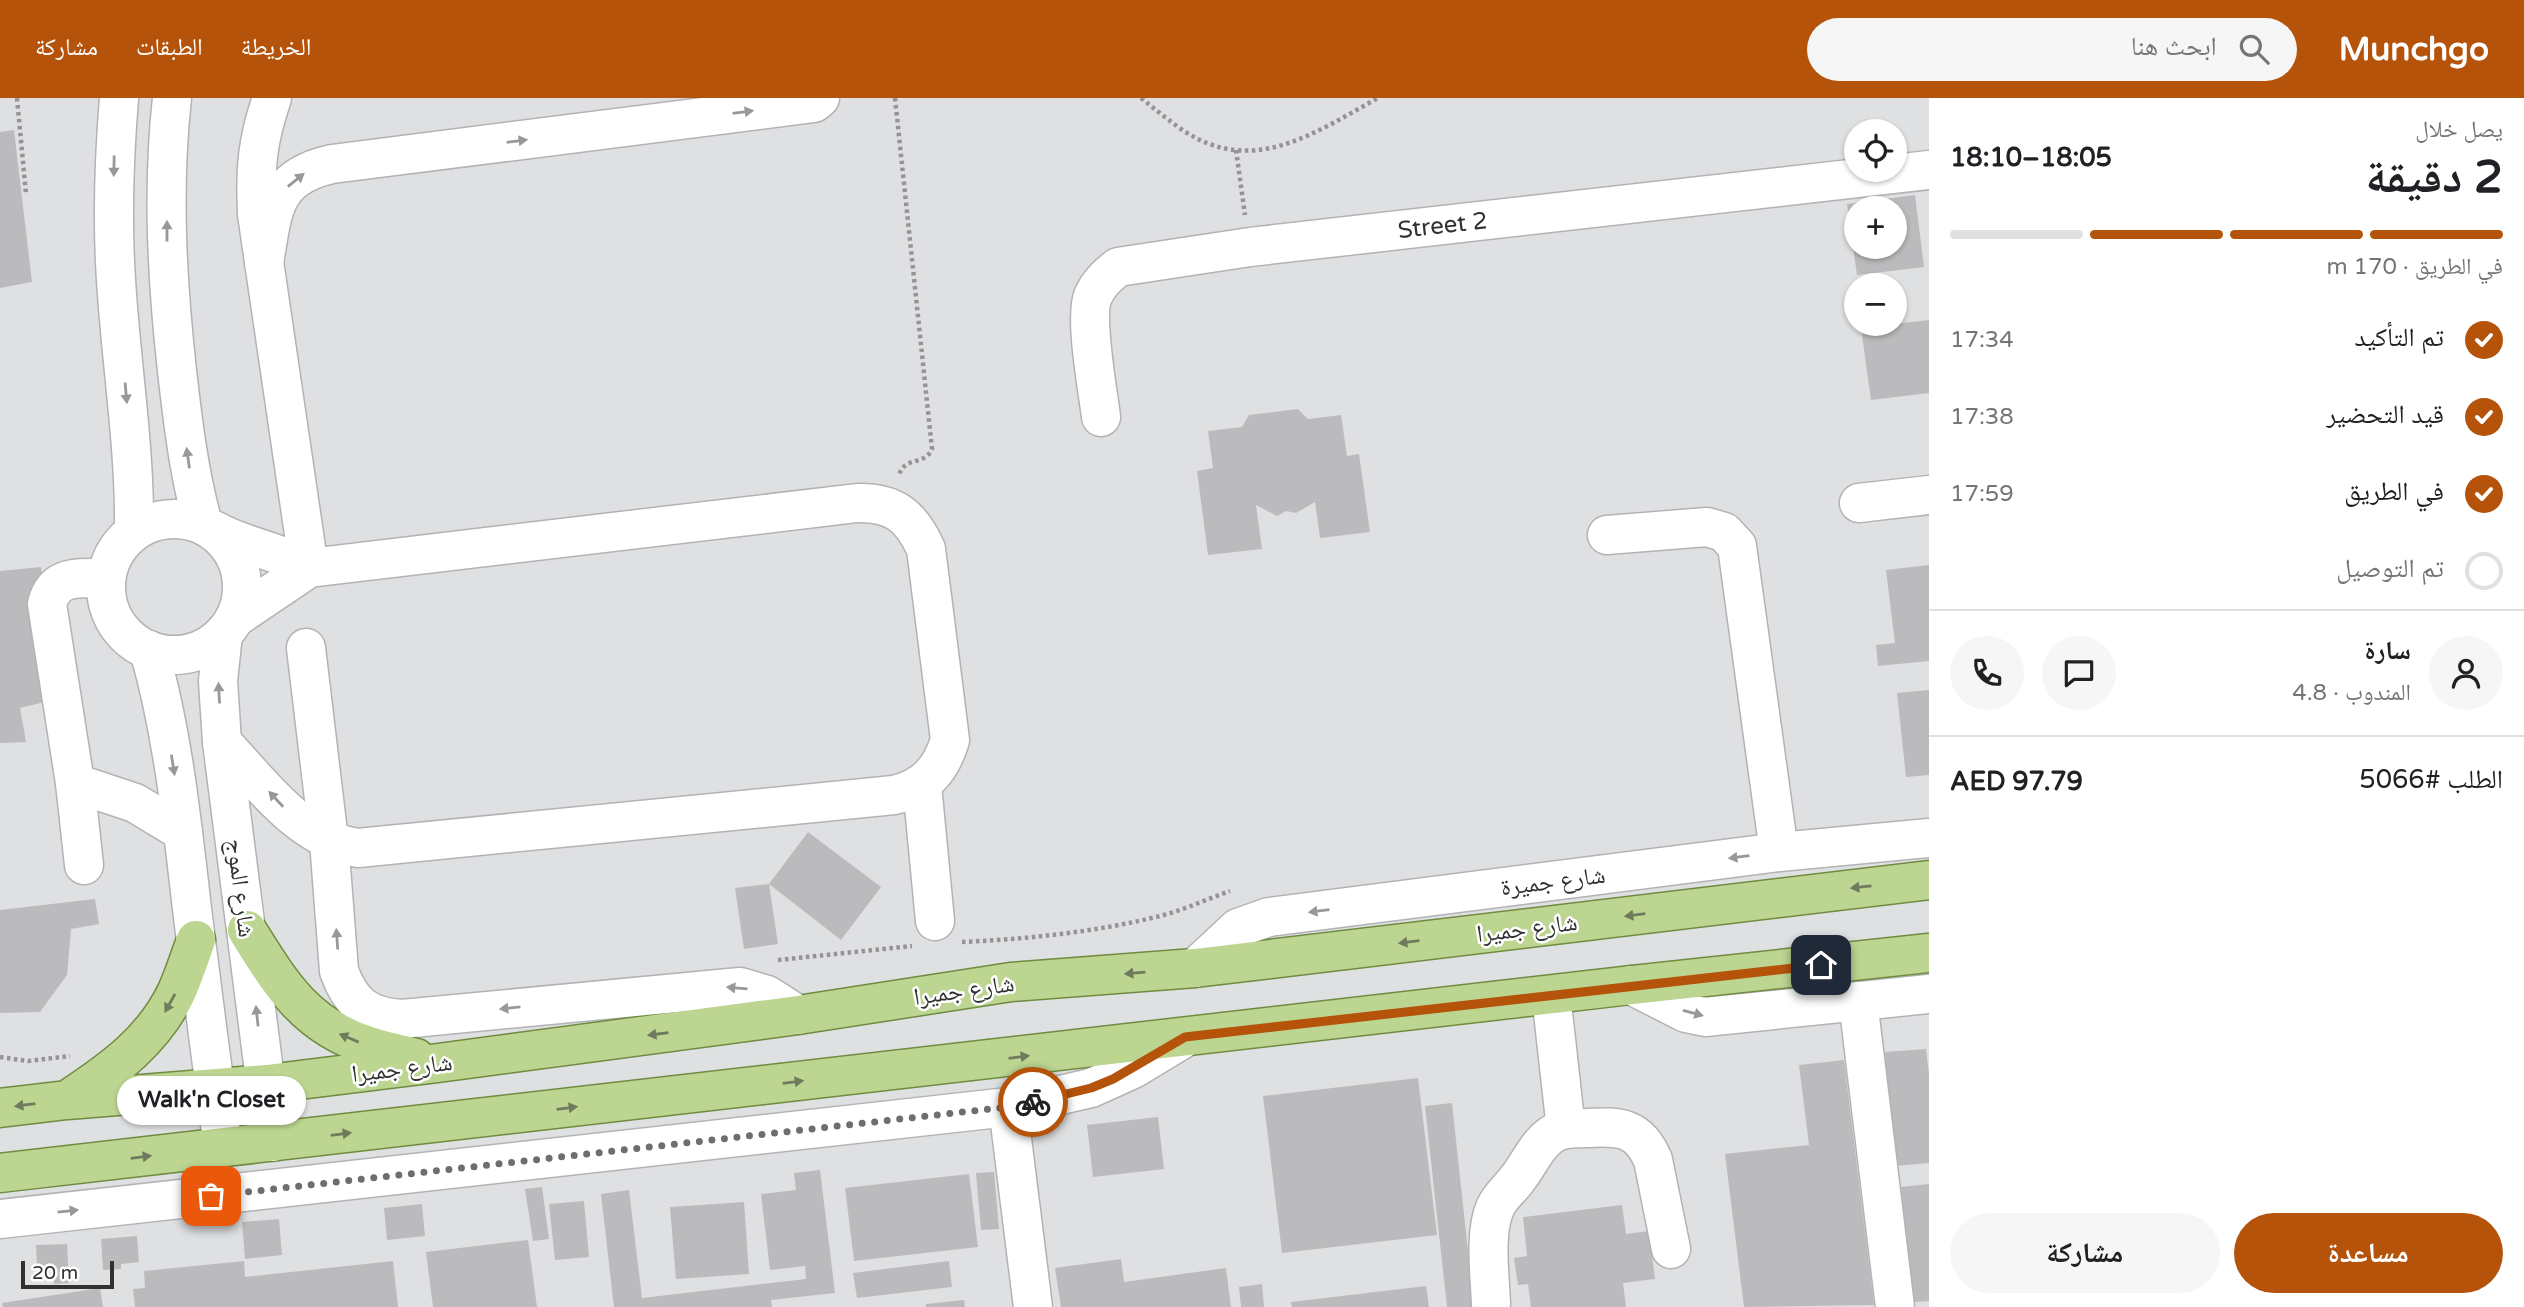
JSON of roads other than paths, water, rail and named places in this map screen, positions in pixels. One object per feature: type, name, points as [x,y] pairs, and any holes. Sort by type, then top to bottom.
[{"type":"main road","name":"شارع جميرا","points":[[0,1108],[267,1084],[798,1015],[1011,982],[1195,968],[1929,880]]},
{"type":"main road","points":[[247,930],[279,981],[308,1014],[334,1032],[368,1046],[438,1063]]},
{"type":"main road","points":[[67,1100],[131,1054],[152,1031],[177,990],[196,940]]},
{"type":"main road","points":[[0,1173],[1929,953]]},
{"type":"street","points":[[119,98],[114,153],[113,216],[116,280],[133,464],[134,530]]},
{"type":"street","points":[[172,98],[167,190],[167,256],[172,322],[189,466],[207,526],[226,542],[237,559],[242,579],[241,599],[229,626]]},
{"type":"street","points":[[272,98],[261,130],[255,172],[264,263],[309,568]]},
{"type":"street","points":[[264,263],[272,218],[279,197],[292,180],[310,169],[332,164],[814,103],[820,98]]},
{"type":"street","name":"Street 2","points":[[1101,417],[1090,320],[1092,299],[1102,280],[1118,267],[1250,247],[1929,170]]},
{"type":"street","points":[[1859,503],[1929,495]]},
{"type":"street","points":[[222,742],[284,808],[313,831],[342,846],[358,848],[894,795],[922,785],[935,773],[945,758],[950,740],[926,549],[907,519],[892,508],[875,503],[857,503],[309,568],[229,626],[208,647],[189,653],[169,655],[149,650],[130,639],[115,622],[107,600],[106,578],[120,543],[134,530],[156,520],[180,518],[207,526],[231,540],[288,557],[309,568]]},
{"type":"street","points":[[1607,535],[1707,527],[1724,532],[1737,546],[1779,852]]},
{"type":"street","points":[[84,864],[75,783],[47,604],[51,591],[60,582],[69,579],[106,578]]},
{"type":"street","name":"شارع الموج","points":[[229,626],[218,681],[222,742],[274,1142]]},
{"type":"street","points":[[306,648],[330,841],[339,971],[346,991],[370,1013],[402,1019],[726,987],[754,990],[767,995],[798,1015]]},
{"type":"street","name":"شارع الموج","points":[[149,650],[162,699],[183,832],[207,1042],[223,1147]]},
{"type":"street","points":[[75,783],[135,803],[183,832]]},
{"type":"street","points":[[922,785],[936,936]]},
{"type":"street","name":"شارع جميرة","points":[[1195,968],[1238,928],[1269,917],[1779,852],[1929,838]]},
{"type":"street","points":[[1631,985],[1686,1013],[1706,1017],[1929,994]]},
{"type":"street","points":[[1551,995],[1566,1129]]},
{"type":"street","points":[[1858,1001],[1895,1307]]},
{"type":"street","points":[[0,1219],[1008,1107],[1091,1088],[1133,1069],[1185,1037]]},
{"type":"street","points":[[1008,1107],[1033,1307]]},
{"type":"street","points":[[1491,1304],[1490,1230],[1496,1207],[1540,1145],[1556,1132],[1616,1126],[1629,1130],[1639,1138],[1648,1148],[1653,1160],[1671,1249]]},
{"type":"place","name":"Walk'n Closet","points":[[211,1196]]}]
